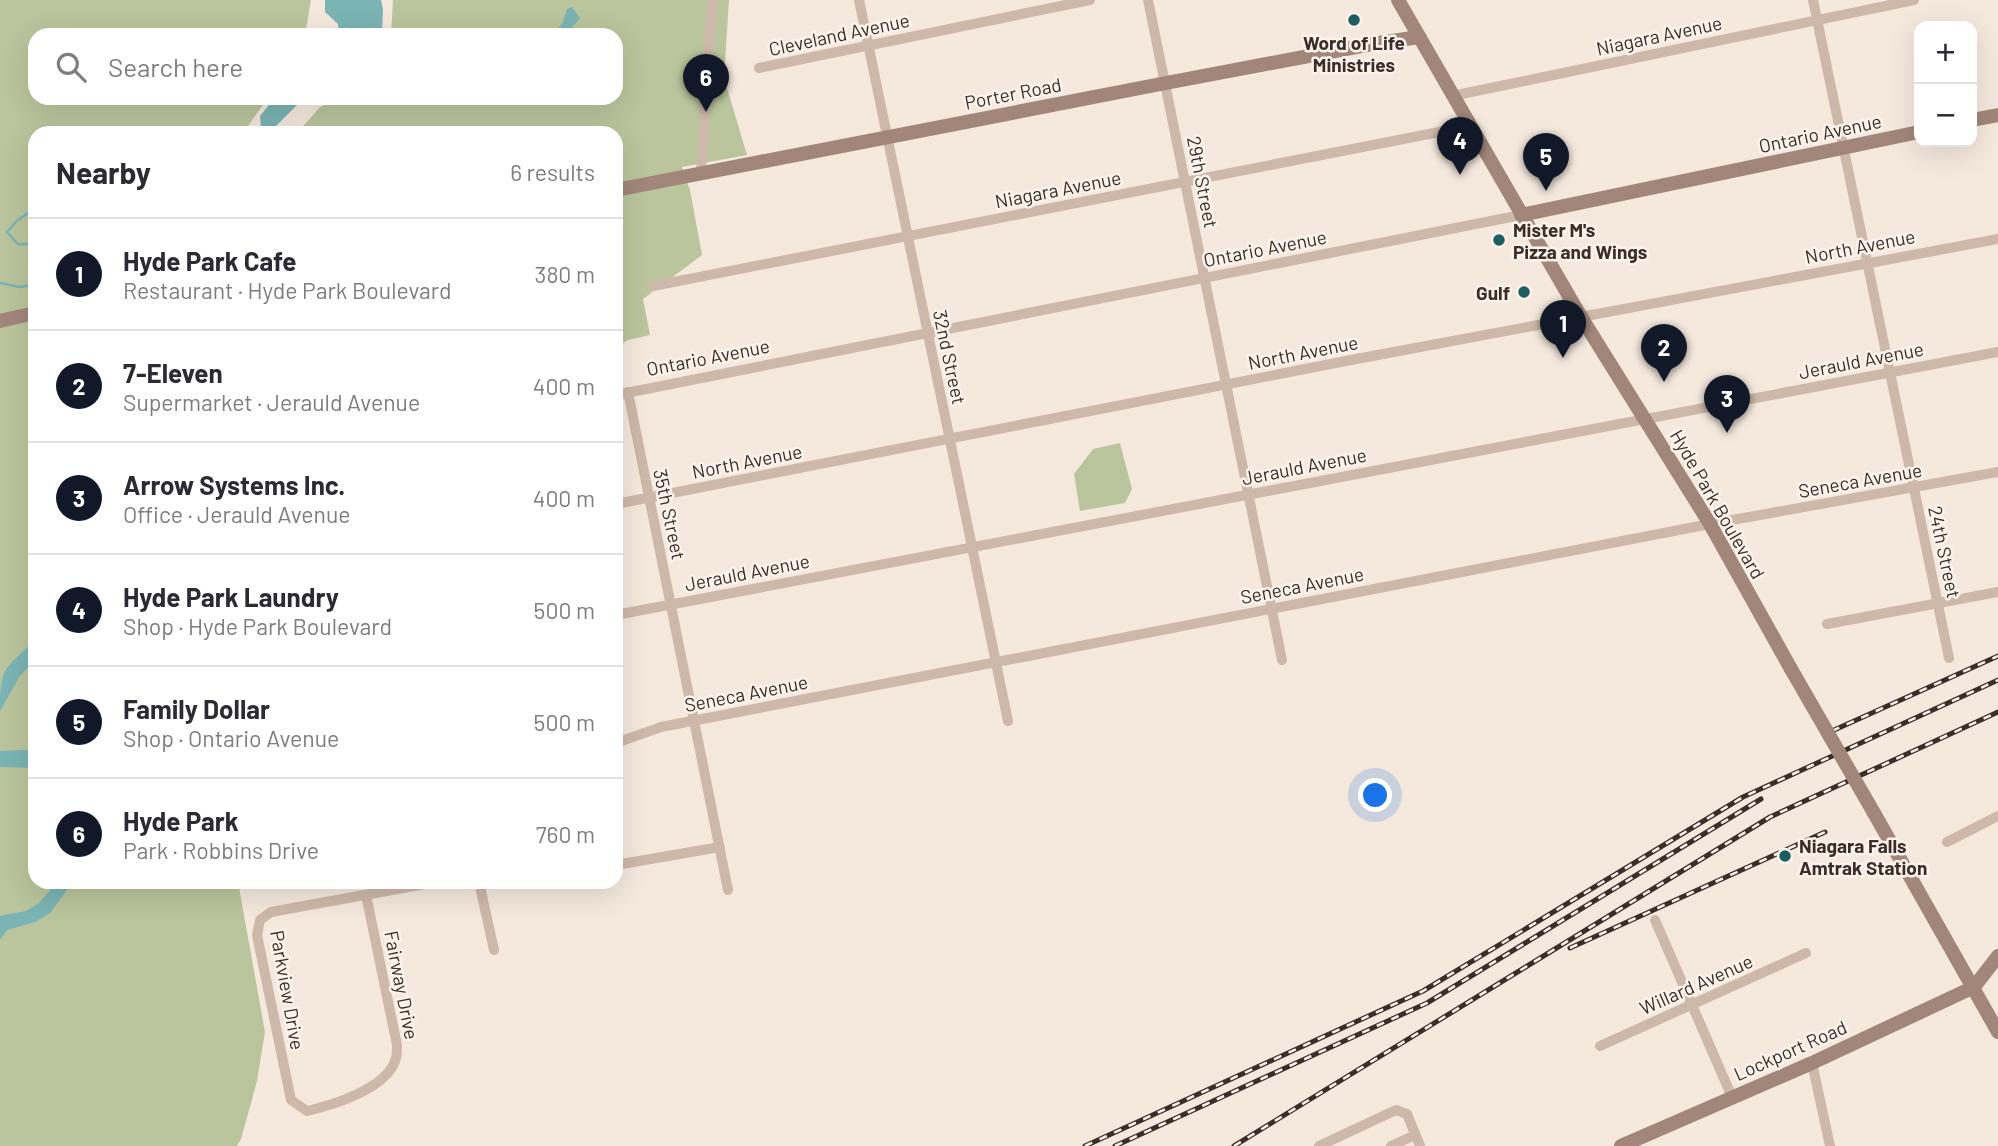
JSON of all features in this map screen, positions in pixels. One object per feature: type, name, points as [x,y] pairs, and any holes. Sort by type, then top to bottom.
[{"type":"main road","name":"Hyde Park Boulevard","points":[[1398,0],[1581,317],[1710,524],[1998,1032]]},
{"type":"main road","name":"Porter Road","points":[[623,189],[1166,83],[1419,37]]},
{"type":"main road","points":[[1977,119],[1998,115]]},
{"type":"main road","name":"Ontario Avenue","points":[[1521,215],[1914,133]]},
{"type":"main road","points":[[0,321],[28,315]]},
{"type":"main road","points":[[1974,987],[1998,956]]},
{"type":"main road","name":"Lockport Road","points":[[1622,1146],[1812,1063],[1974,987]]},
{"type":"street","points":[[701,173],[713,0]]},
{"type":"street","name":"32nd Street","points":[[859,0],[1008,721]]},
{"type":"street","name":"Cleveland Avenue","points":[[759,68],[1090,0]]},
{"type":"street","name":"29th Street","points":[[1148,0],[1282,660]]},
{"type":"street","name":"24th Street","points":[[1813,0],[1950,658]]},
{"type":"street","name":"Niagara Avenue","points":[[1452,96],[1914,0]]},
{"type":"street","name":"Niagara Avenue","points":[[653,286],[1470,126]]},
{"type":"street","name":"Ontario Avenue","points":[[623,394],[1521,215]]},
{"type":"street","name":"North Avenue","points":[[623,503],[1998,239]]},
{"type":"street","name":"Jerauld Avenue","points":[[623,614],[1998,352]]},
{"type":"street","name":"35th Street","points":[[628,393],[728,890]]},
{"type":"street","name":"Seneca Avenue","points":[[623,741],[661,727],[1710,524],[1998,472]]},
{"type":"street","points":[[1827,624],[1998,592]]},
{"type":"street","points":[[1947,842],[1998,816]]},
{"type":"street","points":[[623,863],[720,847]]},
{"type":"street","name":"Parkview Drive","points":[[307,1111],[291,1100],[257,935],[260,920],[271,912],[398,889]]},
{"type":"street","points":[[481,889],[494,950]]},
{"type":"street","name":"Fairway Drive","points":[[307,1111],[333,1105],[361,1091],[385,1076],[396,1061],[397,1045],[366,895]]},
{"type":"street","points":[[1656,920],[1732,1097]]},
{"type":"street","name":"Willard Avenue","points":[[1600,1046],[1806,953]]},
{"type":"street","points":[[1812,1063],[1830,1146]]},
{"type":"street","points":[[1319,1146],[1396,1110],[1407,1114],[1420,1146]]},
{"type":"street","points":[[1391,1146],[1415,1135]]},
{"type":"green space","points":[[0,0],[311,0],[306,28],[28,28],[28,105],[263,105],[248,126],[28,126],[28,889],[239,889],[265,1032],[257,1081],[237,1146],[0,1146]]},
{"type":"green space","points":[[393,0],[729,0],[724,78],[747,155],[682,167],[690,190],[702,255],[643,299],[650,335],[623,343],[623,126],[303,126],[324,105],[623,105],[623,28],[391,28]]},
{"type":"green space","points":[[1120,443],[1132,489],[1125,503],[1080,511],[1074,474],[1093,449]]},
{"type":"water","points":[[325,0],[381,0],[382,28],[338,28],[338,24],[325,12]]},
{"type":"water","points":[[572,7],[580,18],[572,28],[558,28],[563,22],[567,9]]},
{"type":"water","points":[[269,105],[297,105],[276,126],[261,126],[260,116]]},
{"type":"water","points":[[28,647],[28,667],[19,677],[0,711],[3,676]]},
{"type":"water","points":[[28,750],[28,768],[0,767],[0,751]]},
{"type":"water","points":[[51,889],[68,889],[50,913],[35,922],[7,930],[0,940],[0,916],[26,911],[39,903]]},
{"type":"waterway","points":[[28,213],[7,232],[18,244],[28,244]]},
{"type":"waterway","points":[[0,283],[20,287],[28,285]]},
{"type":"railway","points":[[1832,731],[1998,656]]},
{"type":"railway","points":[[1085,1146],[1423,991],[1743,797],[1998,680]]},
{"type":"railway","points":[[1234,1146],[1770,817],[1998,712]]},
{"type":"railway","points":[[1115,1146],[1427,1003],[1761,799]]},
{"type":"railway","points":[[1570,948],[1825,832]]},
{"type":"place","name":"Word of Life Ministries","points":[[1354,20]]},
{"type":"place","name":"Hyde Park","points":[[706,112]]},
{"type":"place","name":"Hyde Park Laundry","points":[[1460,175]]},
{"type":"place","name":"Family Dollar","points":[[1546,191]]},
{"type":"place","name":"Mister M's Pizza and Wings","points":[[1499,240]]},
{"type":"place","name":"Gulf","points":[[1524,292]]},
{"type":"place","name":"Hyde Park Cafe","points":[[1563,358]]},
{"type":"place","name":"7-Eleven","points":[[1664,382]]},
{"type":"place","name":"Arrow Systems Inc.","points":[[1727,433]]},
{"type":"place","name":"Niagara Falls Amtrak Station","points":[[1785,856]]}]
